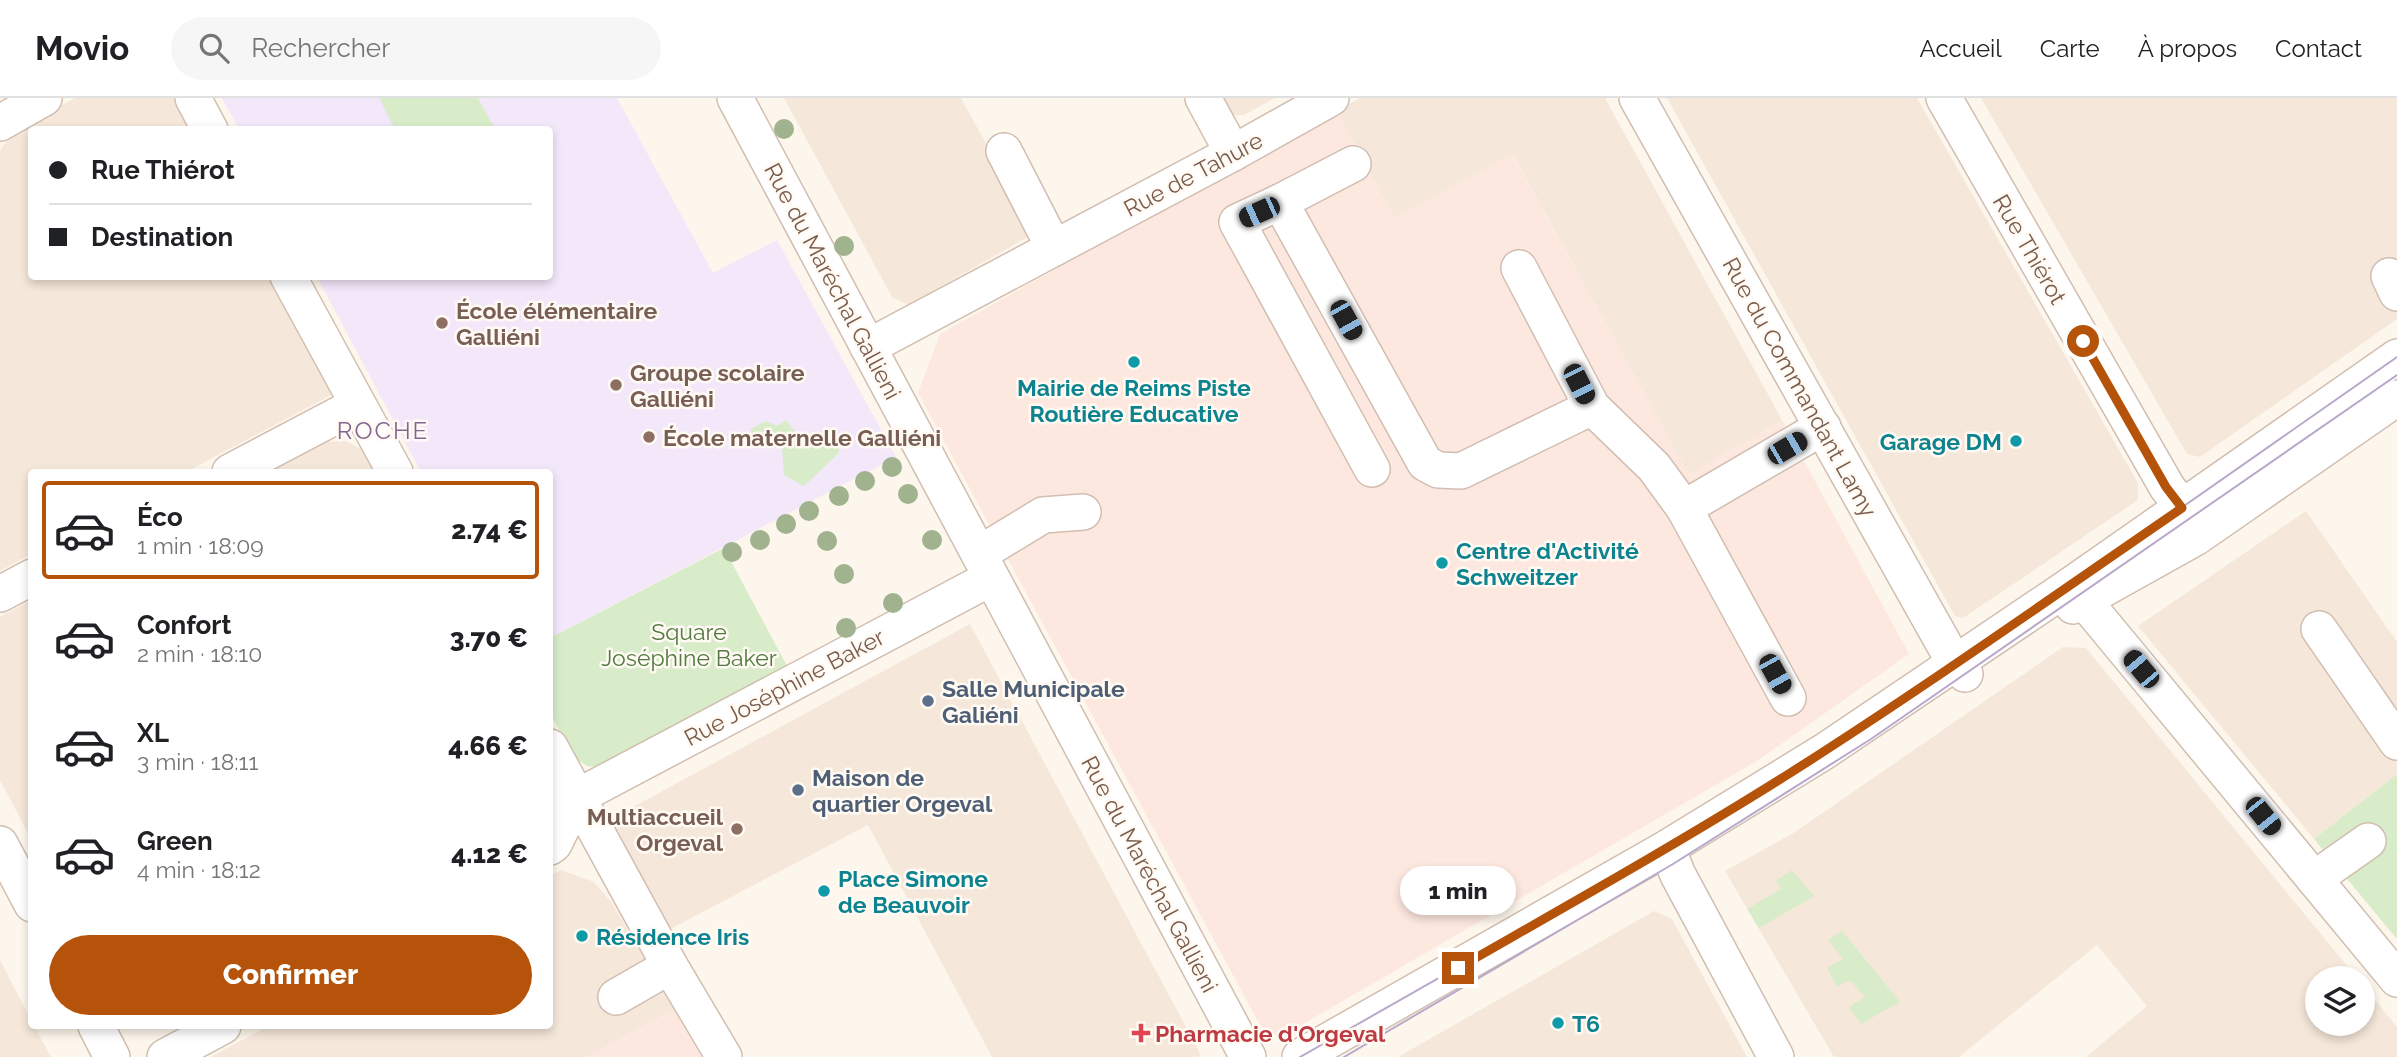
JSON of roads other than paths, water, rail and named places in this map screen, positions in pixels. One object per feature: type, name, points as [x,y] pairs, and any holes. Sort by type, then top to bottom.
[{"type":"street","points":[[0,123],[44,98]]},
{"type":"street","points":[[193,98],[208,126]]},
{"type":"street","name":"Rue du Maréchal Gallieni","points":[[735,98],[1248,1057]]},
{"type":"street","points":[[1203,98],[1233,153]]},
{"type":"street","name":"Rue de Tahure","points":[[868,347],[1331,98]]},
{"type":"street","name":"Rue du Commandant Lamy","points":[[1637,98],[1960,669]]},
{"type":"street","name":"Rue Thiérot","points":[[1944,98],[2166,487],[2182,508]]},
{"type":"street","points":[[1004,151],[1054,248]]},
{"type":"street","points":[[1353,164],[1237,222],[1372,470]]},
{"type":"street","points":[[1280,202],[1425,463],[1438,470],[1461,471],[1591,407]]},
{"type":"street","points":[[1519,268],[1591,407],[1654,467],[1684,508],[1788,698]]},
{"type":"street","points":[[290,280],[393,469]]},
{"type":"street","points":[[1344,1057],[1670,856],[1871,739],[1960,669],[2024,634],[2182,508],[2397,357]]},
{"type":"street","points":[[2077,592],[2195,538],[2397,398]]},
{"type":"street","points":[[236,469],[357,405]]},
{"type":"street","points":[[1684,508],[1823,427]]},
{"type":"street","name":"Rue Joséphine Baker","points":[[564,798],[985,566],[1043,515],[1083,512]]},
{"type":"street","points":[[0,594],[28,579]]},
{"type":"street","points":[[2077,592],[2397,979]]},
{"type":"street","points":[[2319,629],[2397,742]]},
{"type":"street","points":[[553,758],[564,798],[724,1057]]},
{"type":"street","points":[[553,845],[564,798]]},
{"type":"street","points":[[2314,879],[2368,841]]},
{"type":"street","points":[[0,844],[28,896]]},
{"type":"street","points":[[1300,1057],[1670,856]]},
{"type":"street","points":[[1670,856],[1776,1057]]},
{"type":"street","points":[[616,996],[670,966]]},
{"type":"street","points":[[165,1057],[217,1029]]},
{"type":"tram line","points":[[1300,1057],[1667,848],[1825,751],[2071,585],[2397,357]]},
{"type":"tram line","points":[[1344,1057],[1673,864],[1871,739],[2397,375]]},
{"type":"place","name":"École élémentaire Galliéni","points":[[442,323]]},
{"type":"place","name":"Mairie de Reims Piste Routière Educative","points":[[1134,362]]},
{"type":"place","name":"Groupe scolaire Galliéni","points":[[616,385]]},
{"type":"place","name":"École maternelle Galliéni","points":[[649,437]]},
{"type":"place","name":"Garage DM","points":[[2016,441]]},
{"type":"place","name":"Centre d'Activité Schweitzer","points":[[1442,563]]},
{"type":"place","name":"Salle Municipale Galiéni","points":[[928,701]]},
{"type":"place","name":"Maison de quartier Orgeval","points":[[798,790]]},
{"type":"place","name":"Multiaccueil Orgeval","points":[[737,829]]},
{"type":"place","name":"Place Simone de Beauvoir","points":[[824,891]]},
{"type":"place","name":"Résidence Iris","points":[[582,936]]},
{"type":"place","name":"T6","points":[[1558,1023]]},
{"type":"place","name":"Pharmacie d'Orgeval","points":[[1141,1033]]},
{"type":"district","name":"ROCHE","points":[[383,430]]},
{"type":"park label","name":"Square Joséphine Baker","points":[[689,644]]}]
